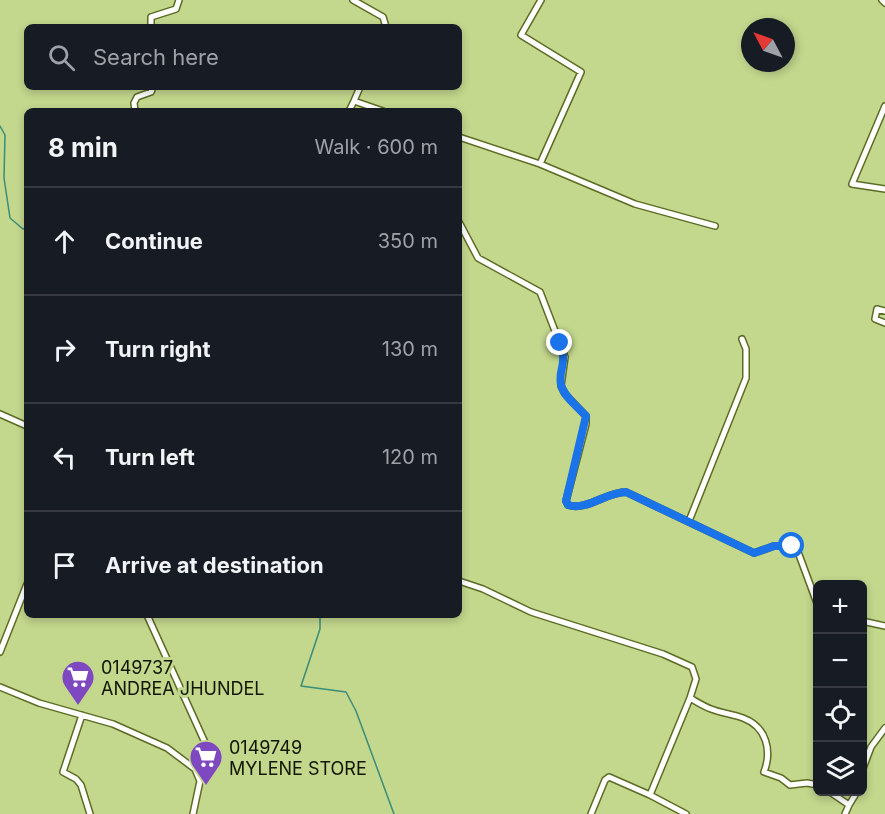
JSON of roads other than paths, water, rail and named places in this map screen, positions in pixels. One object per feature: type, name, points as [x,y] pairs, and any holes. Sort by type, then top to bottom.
[{"type":"street","points":[[151,24],[151,17],[176,9],[179,0]]},
{"type":"street","points":[[353,0],[383,17],[385,24]]},
{"type":"street","points":[[540,164],[581,72],[521,35],[541,0]]},
{"type":"street","points":[[135,108],[137,97],[152,90]]},
{"type":"street","points":[[351,108],[359,90]]},
{"type":"street","points":[[354,101],[374,108]]},
{"type":"street","points":[[885,106],[852,184],[885,189]]},
{"type":"street","points":[[462,138],[540,164],[635,204],[715,226]]},
{"type":"street","points":[[462,228],[478,258],[540,292],[545,303],[565,357],[561,386],[565,394],[586,416],[566,501],[568,505],[582,506],[616,492],[626,492],[754,553],[774,546],[792,546],[798,552],[813,592]]},
{"type":"street","points":[[885,310],[877,309],[875,319],[885,323]]},
{"type":"street","points":[[689,521],[746,378],[747,349],[742,339]]},
{"type":"street","points":[[0,414],[24,425]]},
{"type":"street","points":[[462,581],[531,612],[663,654],[692,667],[696,679],[690,698],[651,795]]},
{"type":"street","points":[[0,652],[24,592]]},
{"type":"street","points":[[148,618],[212,758],[200,781],[193,814]]},
{"type":"street","points":[[867,622],[885,626]]},
{"type":"street","points":[[0,687],[113,724],[167,748],[195,769],[200,781]]},
{"type":"street","points":[[690,698],[711,709],[744,719],[754,725],[768,744],[769,758],[764,772],[781,778],[790,785],[813,784]]},
{"type":"street","points":[[82,715],[63,772],[81,785],[90,814]]},
{"type":"street","points":[[867,758],[871,747],[885,728]]},
{"type":"street","points":[[591,814],[605,780],[609,777],[651,795],[686,814]]},
{"type":"street","points":[[836,796],[849,805]]},
{"type":"street","points":[[845,814],[855,796]]},
{"type":"waterway","points":[[0,126],[5,135],[4,178],[10,218],[24,229]]},
{"type":"waterway","points":[[320,618],[320,629],[301,686],[346,692],[356,711],[394,814]]},
{"type":"place","name":"0149737 ANDREA JHUNDEL","points":[[78,706]]},
{"type":"place","name":"0149749 MYLENE STORE","points":[[206,786]]}]
